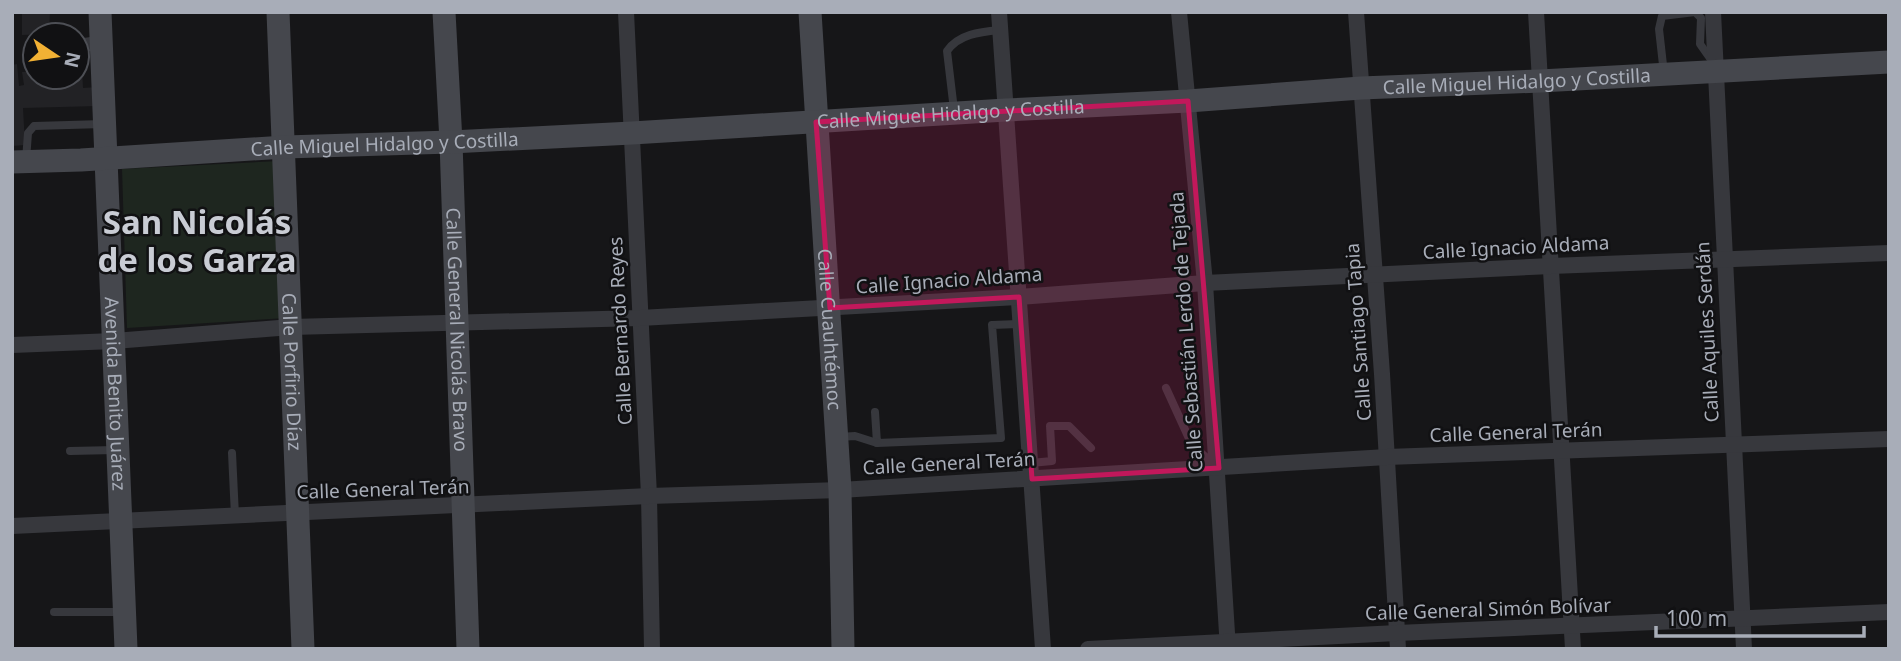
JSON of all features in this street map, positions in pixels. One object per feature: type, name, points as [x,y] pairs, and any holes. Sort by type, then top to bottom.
[{"type":"street","name":"Avenida Benito Juárez","points":[[100,12],[126,649]]},
{"type":"street","name":"Calle Porfirio Díaz","points":[[278,12],[303,649]]},
{"type":"street","name":"Calle General Nicolás Bravo","points":[[444,12],[451,142],[468,649]]},
{"type":"street","name":"Calle Bernardo Reyes","points":[[626,12],[649,496],[652,649]]},
{"type":"street","name":"Calle Cuauhtémoc","points":[[810,12],[840,490],[843,649]]},
{"type":"street","points":[[999,12],[1043,649]]},
{"type":"street","name":"Calle Sebastián Lerdo de Tejada","points":[[1180,12],[1205,283],[1219,468],[1228,645]]},
{"type":"street","name":"Calle Santiago Tapia","points":[[1356,12],[1397,641]]},
{"type":"street","points":[[1536,12],[1573,649]]},
{"type":"street","name":"Calle Aquiles Serdán","points":[[1713,12],[1744,649]]},
{"type":"street","name":"Calle Miguel Hidalgo y Costilla","points":[[19,162],[285,147],[632,133],[1006,110],[1188,102],[1362,88],[1889,62]]},
{"type":"street","name":"Calle Ignacio Aldama","points":[[12,345],[114,341],[291,327],[640,318],[1375,274],[1889,253]]},
{"type":"street","name":"Calle General Terán","points":[[12,526],[462,507],[649,496],[840,490],[1031,471],[1219,468],[1387,457],[1889,439]]},
{"type":"street","name":"Calle General Simón Bolívar","points":[[1088,649],[1397,641],[1572,626],[1889,612]]},
{"type":"lane","points":[[1664,74],[1659,29],[1662,16],[1695,12],[1701,18],[1700,44],[1716,71]]},
{"type":"lane","points":[[955,113],[947,51],[955,40],[1000,30]]},
{"type":"lane","points":[[91,43],[101,43]]},
{"type":"lane","points":[[91,46],[101,43]]},
{"type":"lane","points":[[19,162],[28,133],[34,126],[103,124]]},
{"type":"lane","points":[[837,437],[855,436],[877,443],[1002,439],[992,326],[1021,324]]},
{"type":"lane","points":[[1166,388],[1192,445],[1219,468]]},
{"type":"lane","points":[[874,412],[877,443]]},
{"type":"lane","points":[[1031,471],[1052,461],[1050,426],[1069,426],[1091,448]]},
{"type":"lane","points":[[70,451],[118,450]]},
{"type":"lane","points":[[232,453],[235,516]]},
{"type":"lane","points":[[54,612],[124,612]]},
{"type":"highlighted area","points":[[1188,101],[1219,468],[1032,479],[1019,297],[830,308],[816,122]]},
{"type":"shaded area","points":[[22,12],[50,12],[50,21],[22,21]]},
{"type":"shaded area","points":[[17,64],[21,91],[91,91],[91,87],[97,87],[98,106],[23,108],[25,145],[12,146],[12,65]]},
{"type":"shaded area","points":[[279,161],[286,318],[127,328],[122,169]]},
{"type":"district","name":"San Nicolás de los Garza","points":[[197,240]]}]
